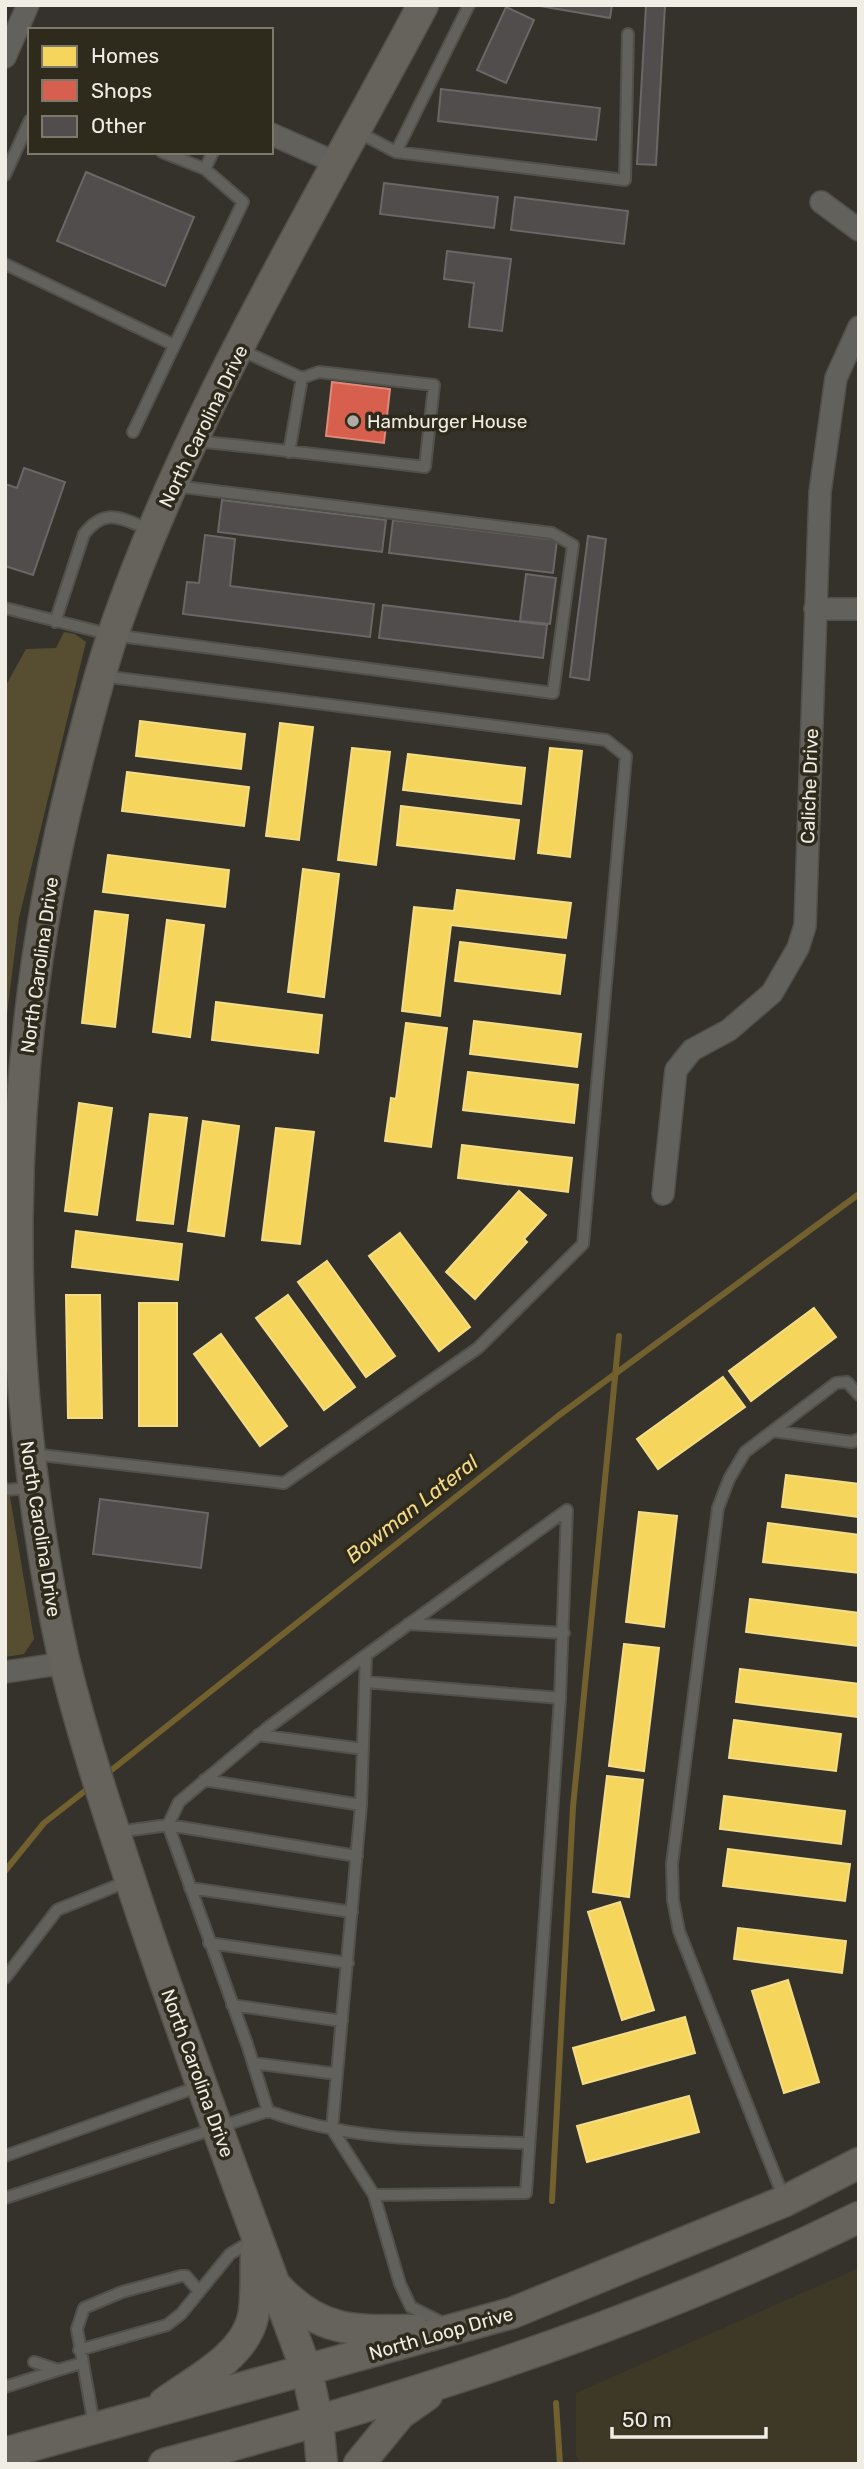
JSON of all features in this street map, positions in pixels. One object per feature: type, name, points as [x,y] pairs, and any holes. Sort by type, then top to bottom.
[{"type":"main road","name":"North Carolina Drive","points":[[322,2464],[318,2422],[306,2372],[217,2128],[110,1820],[18,1489],[26,1453],[15,1279],[19,1110],[44,916],[60,835],[113,635],[173,486],[239,349],[423,5]]},
{"type":"main road","name":"North Loop Drive","points":[[5,2453],[512,2313],[785,2201],[859,2163]]},
{"type":"main road","points":[[785,2201],[802,2246]]},
{"type":"main road","points":[[163,2464],[318,2422],[534,2354],[802,2246],[859,2217]]},
{"type":"main road","points":[[148,2414],[233,2351],[246,2336],[253,2317],[257,2237]]},
{"type":"main road","points":[[274,2283],[297,2308],[326,2325],[360,2331],[456,2329]]},
{"type":"main road","points":[[359,2464],[400,2414],[447,2381]]},
{"type":"main road","points":[[205,2453],[242,2464]]},
{"type":"street","points":[[5,57],[26,20]]},
{"type":"street","points":[[273,135],[339,164]]},
{"type":"street","points":[[821,202],[859,230]]},
{"type":"street","name":"Caliche Drive","points":[[663,1194],[676,1070],[692,1050],[729,1030],[772,993],[798,948],[805,926],[820,492],[836,378],[859,327]]},
{"type":"street","points":[[815,609],[859,609]]},
{"type":"street","points":[[5,1672],[65,1663]]},
{"type":"lane","points":[[396,152],[469,5]]},
{"type":"lane","points":[[356,131],[396,152],[625,180],[628,34]]},
{"type":"lane","points":[[5,175],[28,124]]},
{"type":"lane","points":[[133,432],[243,202],[205,169],[167,154]]},
{"type":"lane","points":[[205,169],[212,154]]},
{"type":"lane","points":[[5,264],[174,345]]},
{"type":"lane","points":[[194,441],[425,467],[434,385],[319,372],[302,378],[239,349]]},
{"type":"lane","points":[[289,452],[302,378]]},
{"type":"lane","points":[[5,608],[113,635],[553,693],[573,545],[552,533],[173,486]]},
{"type":"lane","points":[[55,622],[84,534],[93,522],[111,516],[154,531]]},
{"type":"lane","points":[[26,1453],[284,1483],[478,1348],[583,1244],[626,756],[606,740],[101,676]]},
{"type":"lane","points":[[785,2201],[679,1931],[673,1900],[672,1864],[718,1508],[729,1479],[745,1452],[836,1383],[847,1382],[859,1395]]},
{"type":"lane","points":[[773,1431],[852,1442],[859,1439]]},
{"type":"lane","points":[[268,2111],[168,1825],[179,1802],[258,1735],[567,1510],[564,1633],[526,2193],[374,2195]]},
{"type":"lane","points":[[408,1624],[564,1633]]},
{"type":"lane","points":[[366,1655],[361,1805],[332,2129],[374,2195],[400,2284],[411,2307],[456,2329]]},
{"type":"lane","points":[[365,1682],[560,1698]]},
{"type":"lane","points":[[258,1735],[363,1749]]},
{"type":"lane","points":[[204,1780],[361,1805]]},
{"type":"lane","points":[[110,1820],[168,1825],[357,1856]]},
{"type":"lane","points":[[5,1978],[57,1910],[131,1880]]},
{"type":"lane","points":[[190,1888],[352,1912]]},
{"type":"lane","points":[[209,1943],[348,1963]]},
{"type":"lane","points":[[232,2005],[342,2021]]},
{"type":"lane","points":[[253,2063],[337,2074]]},
{"type":"lane","points":[[5,2156],[202,2085]]},
{"type":"lane","points":[[5,2198],[268,2111],[299,2122],[354,2134],[528,2143]]},
{"type":"lane","points":[[79,2350],[167,2325],[181,2315],[230,2254],[257,2237]]},
{"type":"lane","points":[[95,2428],[77,2329],[84,2308],[95,2302],[181,2276],[186,2276],[199,2291]]},
{"type":"lane","points":[[34,2362],[58,2370]]},
{"type":"lane","points":[[5,2387],[82,2363]]},
{"type":"shaded area","points":[[64,632],[75,634],[86,642],[19,918],[5,1030],[5,687],[26,649],[56,648]]},
{"type":"shaded area","points":[[5,1467],[34,1639],[24,1654],[5,1657]]},
{"type":"shaded area","points":[[859,2268],[859,2464],[581,2464],[576,2454],[576,2393]]},
{"type":"building: Homes","points":[[140,721],[245,734],[241,769],[136,756]]},
{"type":"building: Homes","points":[[280,723],[313,727],[299,840],[266,836]]},
{"type":"building: Homes","points":[[352,748],[390,752],[376,865],[338,860]]},
{"type":"building: Homes","points":[[550,748],[582,751],[570,857],[538,853]]},
{"type":"building: Homes","points":[[408,754],[525,768],[521,804],[403,790]]},
{"type":"building: Homes","points":[[127,772],[249,787],[244,826],[122,811]]},
{"type":"building: Homes","points":[[401,806],[519,820],[514,859],[397,845]]},
{"type":"building: Homes","points":[[108,855],[229,870],[225,907],[103,892]]},
{"type":"building: Homes","points":[[303,869],[339,874],[324,997],[288,992]]},
{"type":"building: Homes","points":[[457,890],[571,903],[566,938],[451,925],[440,1016],[402,1011],[414,907],[454,911]]},
{"type":"building: Homes","points":[[95,911],[128,915],[115,1027],[82,1023]]},
{"type":"building: Homes","points":[[167,920],[204,925],[190,1037],[153,1032]]},
{"type":"building: Homes","points":[[460,942],[565,955],[560,994],[455,981]]},
{"type":"building: Homes","points":[[216,1002],[322,1015],[318,1053],[212,1040]]},
{"type":"building: Homes","points":[[474,1021],[581,1034],[577,1067],[470,1054]]},
{"type":"building: Homes","points":[[406,1023],[447,1028],[431,1147],[385,1141],[391,1098],[396,1099]]},
{"type":"building: Homes","points":[[468,1072],[578,1085],[574,1123],[463,1110]]},
{"type":"building: Homes","points":[[79,1103],[112,1108],[97,1215],[65,1211]]},
{"type":"building: Homes","points":[[150,1114],[187,1118],[173,1224],[137,1220]]},
{"type":"building: Homes","points":[[203,1121],[239,1126],[224,1236],[188,1231]]},
{"type":"building: Homes","points":[[276,1128],[314,1132],[300,1244],[262,1240]]},
{"type":"building: Homes","points":[[462,1145],[572,1158],[568,1192],[458,1178]]},
{"type":"building: Homes","points":[[519,1191],[546,1215],[524,1239],[527,1242],[475,1299],[446,1272]]},
{"type":"building: Homes","points":[[76,1231],[182,1244],[178,1280],[72,1267]]},
{"type":"building: Homes","points":[[400,1233],[470,1327],[439,1351],[369,1256]]},
{"type":"building: Homes","points":[[327,1261],[395,1356],[366,1377],[298,1282]]},
{"type":"building: Homes","points":[[66,1295],[100,1295],[102,1418],[68,1418]]},
{"type":"building: Homes","points":[[288,1295],[355,1387],[324,1410],[256,1318]]},
{"type":"building: Homes","points":[[139,1303],[177,1303],[177,1426],[139,1426]]},
{"type":"building: Homes","points":[[814,1308],[836,1337],[751,1401],[729,1371]]},
{"type":"building: Homes","points":[[221,1334],[287,1426],[260,1446],[194,1354]]},
{"type":"building: Homes","points":[[723,1377],[745,1407],[658,1469],[637,1439]]},
{"type":"building: Homes","points":[[786,1475],[859,1484],[859,1517],[782,1507]]},
{"type":"building: Homes","points":[[639,1512],[677,1516],[664,1627],[626,1622]]},
{"type":"building: Homes","points":[[768,1523],[859,1535],[859,1573],[763,1562]]},
{"type":"building: Homes","points":[[750,1599],[859,1613],[859,1646],[746,1632]]},
{"type":"building: Homes","points":[[624,1644],[659,1648],[644,1771],[609,1766]]},
{"type":"building: Homes","points":[[740,1669],[859,1684],[859,1717],[736,1702]]},
{"type":"building: Homes","points":[[734,1720],[841,1734],[836,1771],[729,1758]]},
{"type":"building: Homes","points":[[607,1776],[643,1780],[629,1897],[593,1892]]},
{"type":"building: Homes","points":[[724,1796],[845,1811],[841,1844],[720,1829]]},
{"type":"building: Homes","points":[[728,1849],[850,1864],[845,1901],[723,1886]]},
{"type":"building: Homes","points":[[620,1902],[654,2010],[622,2020],[588,1912]]},
{"type":"building: Homes","points":[[738,1928],[846,1941],[842,1973],[734,1959]]},
{"type":"building: Homes","points":[[788,1980],[819,2082],[784,2093],[752,1991]]},
{"type":"building: Homes","points":[[685,2017],[695,2053],[583,2084],[573,2048]]},
{"type":"building: Homes","points":[[689,2096],[699,2132],[587,2162],[577,2126]]},
{"type":"building: Shops","points":[[332,382],[390,389],[384,443],[326,436]]},
{"type":"building: Other","points":[[534,5],[612,5],[610,18]]},
{"type":"building: Other","points":[[646,5],[665,5],[656,165],[637,164]]},
{"type":"building: Other","points":[[506,7],[534,20],[506,83],[477,70]]},
{"type":"building: Other","points":[[441,89],[600,108],[596,140],[438,121]]},
{"type":"building: Other","points":[[86,172],[194,217],[165,286],[57,241]]},
{"type":"building: Other","points":[[384,183],[498,197],[494,228],[380,214]]},
{"type":"building: Other","points":[[515,197],[628,211],[624,244],[511,230]]},
{"type":"building: Other","points":[[447,251],[511,259],[502,331],[469,327],[474,283],[444,279]]},
{"type":"building: Other","points":[[24,468],[65,482],[33,575],[5,566],[5,484],[17,488]]},
{"type":"building: Other","points":[[222,500],[386,520],[382,552],[218,532]]},
{"type":"building: Other","points":[[393,520],[557,540],[553,573],[389,553]]},
{"type":"building: Other","points":[[205,535],[235,539],[230,586],[374,604],[370,637],[183,614],[187,582],[199,583]]},
{"type":"building: Other","points":[[588,536],[606,539],[589,680],[570,677]]},
{"type":"building: Other","points":[[526,574],[556,578],[550,624],[520,621]]},
{"type":"building: Other","points":[[383,605],[547,625],[543,658],[379,638]]},
{"type":"building: Other","points":[[100,1499],[208,1513],[201,1568],[93,1554]]},
{"type":"waterway","name":"Bowman Lateral","points":[[104,1776],[558,1416],[859,1194]]},
{"type":"waterway","points":[[552,2201],[573,1807],[619,1336]]},
{"type":"waterway","name":"Bowman Lateral","points":[[5,1871],[44,1823],[90,1787]]},
{"type":"waterway","points":[[556,2403],[560,2464]]},
{"type":"place","name":"Hamburger House","points":[[353,421]]}]
